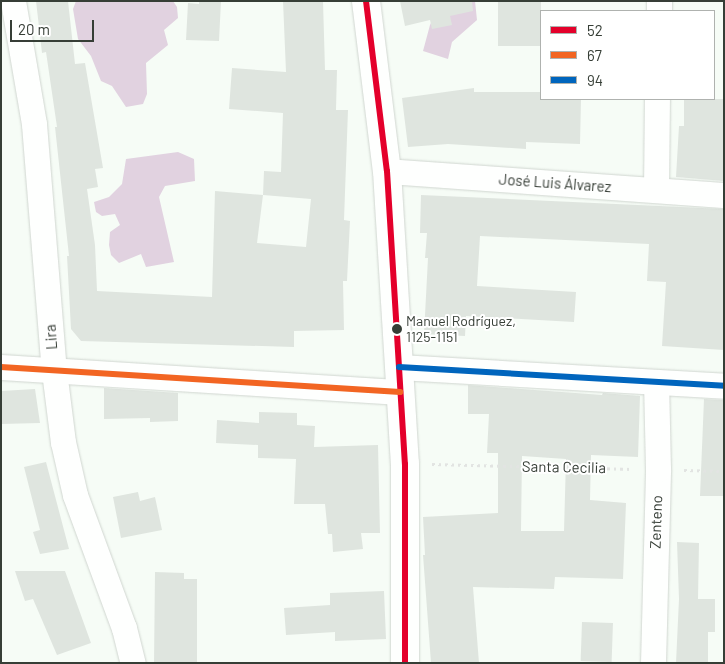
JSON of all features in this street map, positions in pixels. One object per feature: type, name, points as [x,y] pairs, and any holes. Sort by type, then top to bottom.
[{"type":"main road","points":[[366,1],[387,171],[405,464],[405,663]]},
{"type":"street","name":"Lira","points":[[14,1],[34,124],[54,371],[63,442],[75,495],[124,628],[133,663]]},
{"type":"street","points":[[656,190],[658,100]]},
{"type":"street","name":"José Luis Álvarez","points":[[387,171],[724,195]]},
{"type":"street","points":[[1,367],[54,371],[400,380],[656,382],[724,386]]},
{"type":"street","name":"Zenteno","points":[[652,663],[658,469],[656,382]]},
{"type":"path","name":"Santa Cecilia","points":[[405,464],[724,471]]},
{"type":"shaded area","points":[[76,1],[173,1],[177,7],[178,18],[164,30],[168,45],[146,63],[147,94],[143,104],[126,107],[112,86],[101,81],[91,56],[78,39],[73,9]]},
{"type":"shaded area","points":[[442,1],[475,1],[477,20],[452,42],[448,59],[423,51],[430,25]]},
{"type":"shaded area","points":[[178,152],[194,159],[195,181],[165,186],[159,197],[174,262],[146,267],[141,254],[119,263],[111,255],[109,245],[110,232],[120,225],[115,214],[102,216],[96,212],[94,202],[109,197],[122,184],[126,159]]},
{"type":"building","points":[[36,1],[68,1],[75,64],[85,63],[103,168],[95,169],[98,187],[87,189],[95,245],[97,291],[212,297],[215,191],[263,195],[264,171],[281,172],[283,113],[229,109],[232,68],[286,72],[283,1],[323,1],[325,70],[337,70],[336,110],[348,110],[344,220],[350,221],[347,281],[343,281],[344,330],[294,331],[294,347],[81,341],[71,329],[67,256],[69,256],[55,127],[57,127],[46,52],[42,53]],"holes":[[[263,195],[311,199],[306,247],[257,243]]]},
{"type":"building","points":[[199,1],[221,1],[219,41],[186,40],[188,3],[199,4]]},
{"type":"building","points":[[400,1],[472,1],[473,11],[450,16],[452,25],[432,29],[430,20],[405,26]]},
{"type":"building","points":[[498,2],[541,2],[540,46],[498,46]]},
{"type":"building","points":[[474,88],[474,92],[540,92],[540,100],[581,100],[580,144],[526,142],[526,149],[448,144],[408,147],[402,98]]},
{"type":"building","points":[[724,99],[724,181],[676,177],[679,126],[684,126],[684,100]]},
{"type":"building","points":[[421,195],[724,209],[724,350],[662,346],[666,282],[647,281],[649,244],[480,236],[477,286],[576,292],[574,322],[466,316],[465,336],[424,334],[428,258],[425,258],[427,233],[420,233]]},
{"type":"building","points":[[468,385],[640,396],[638,457],[591,455],[590,500],[626,503],[623,579],[555,577],[554,589],[473,587],[479,663],[431,663],[423,555],[425,555],[423,517],[498,513],[498,453],[487,453],[489,414],[468,414]],"holes":[[[522,456],[566,459],[564,531],[521,531]]]},
{"type":"building","points":[[104,388],[178,393],[178,421],[150,422],[150,418],[104,419]]},
{"type":"building","points":[[35,389],[40,423],[1,424],[1,391]]},
{"type":"building","points":[[704,399],[723,400],[724,496],[700,496]]},
{"type":"building","points":[[259,412],[297,413],[297,425],[315,426],[314,447],[378,445],[380,533],[361,533],[363,549],[333,552],[332,534],[328,534],[325,504],[294,504],[296,459],[258,458],[258,445],[216,443],[217,420],[259,423]]},
{"type":"building","points":[[46,462],[69,549],[40,554],[33,532],[40,530],[24,467]]},
{"type":"building","points":[[138,492],[140,501],[155,497],[162,530],[121,538],[113,497]]},
{"type":"building","points":[[677,542],[699,543],[698,599],[715,599],[715,632],[708,632],[708,663],[676,663],[679,599]]},
{"type":"building","points":[[15,571],[65,571],[91,643],[57,655],[33,599],[25,601]]},
{"type":"building","points":[[155,572],[184,573],[184,579],[197,579],[197,663],[154,663]]},
{"type":"building","points":[[384,591],[386,639],[335,641],[335,632],[286,635],[284,608],[330,605],[330,593]]},
{"type":"building","points":[[582,622],[613,623],[612,662],[581,661]]},
{"type":"transit line","name":"52","points":[[366,1],[387,171],[405,464],[405,663]]},
{"type":"transit line","name":"67","points":[[1,367],[400,392]]},
{"type":"transit line","name":"94","points":[[399,367],[724,386]]},
{"type":"place","name":"Manuel Rodríguez, 1125-1151","points":[[397,329]]}]
